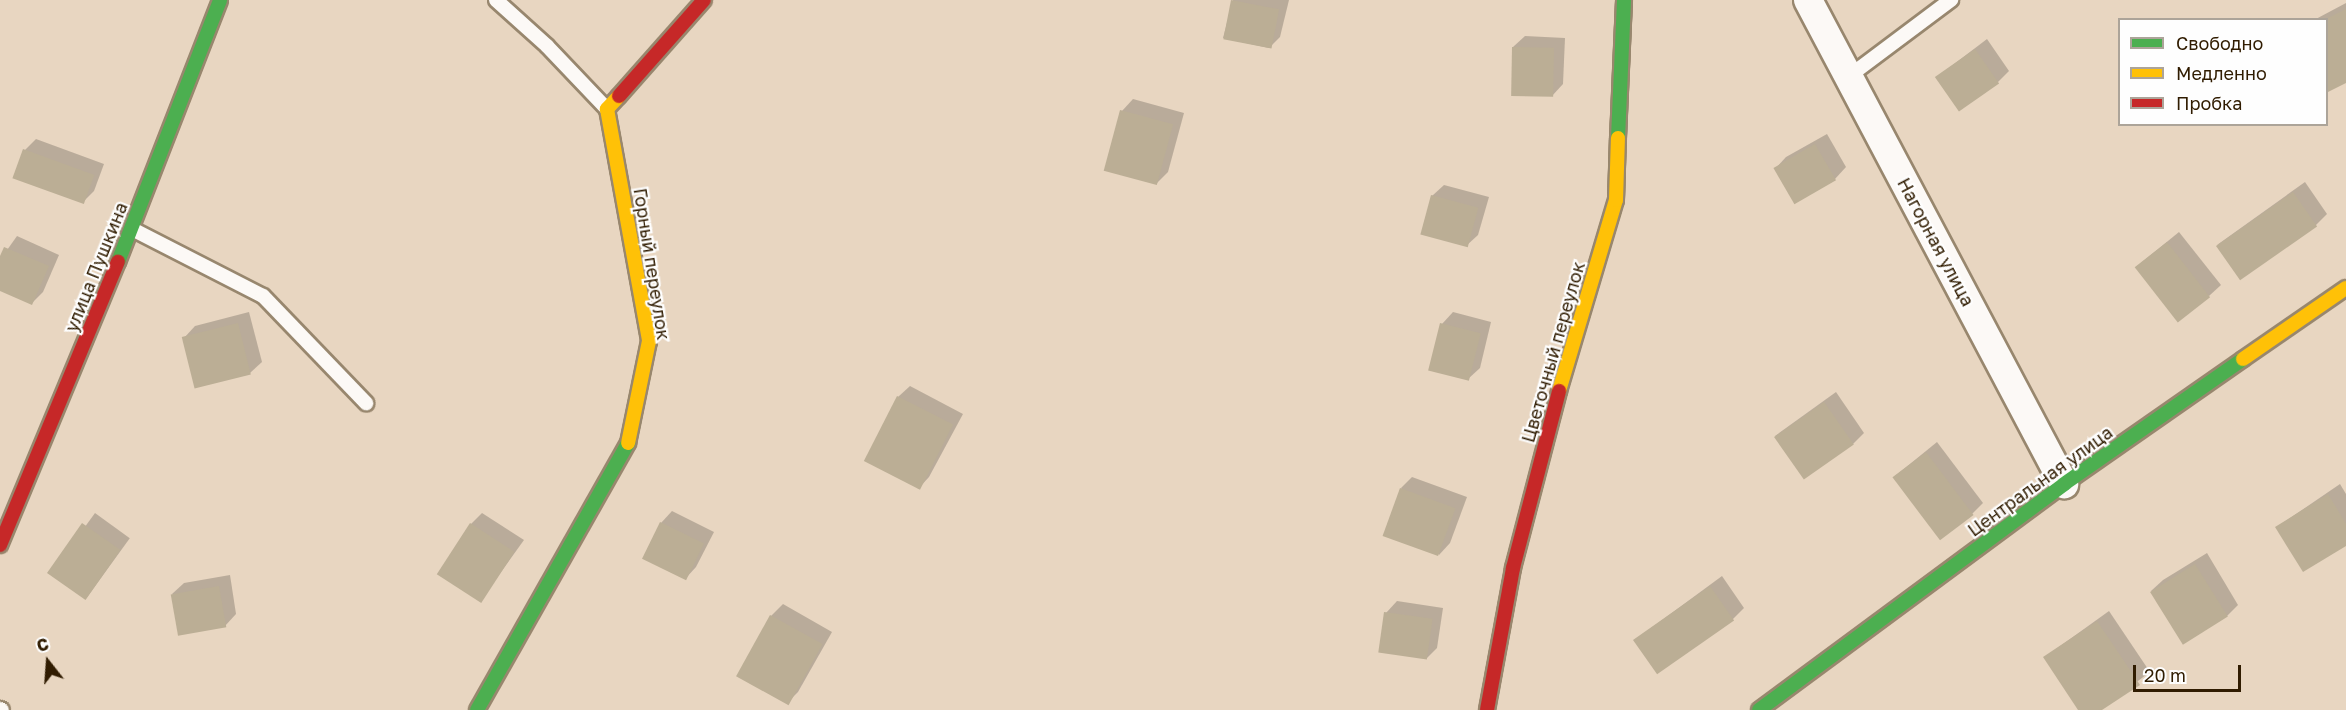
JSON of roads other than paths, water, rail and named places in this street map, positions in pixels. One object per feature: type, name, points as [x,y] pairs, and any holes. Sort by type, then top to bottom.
[{"type":"street","name":"улица Пушкина","points":[[0,545],[132,229],[220,0]]},
{"type":"street","points":[[607,109],[704,0]]},
{"type":"street","name":"Цветочный переулок","points":[[1487,710],[1521,535],[1550,424],[1616,200],[1624,0]]},
{"type":"street","name":"Нагорная улица","points":[[1808,0],[2064,484]]},
{"type":"street","name":"Горный переулок","points":[[477,710],[627,449],[632,427],[649,341],[607,109]]},
{"type":"street","name":"Центральная улица","points":[[1759,710],[2064,484],[2346,288]]},
{"type":"lane","points":[[496,0],[547,46],[607,109]]},
{"type":"lane","points":[[1848,77],[1951,0]]},
{"type":"lane","points":[[132,229],[263,296],[366,403]]},
{"type":"lane","points":[[488,692],[496,710]]}]
